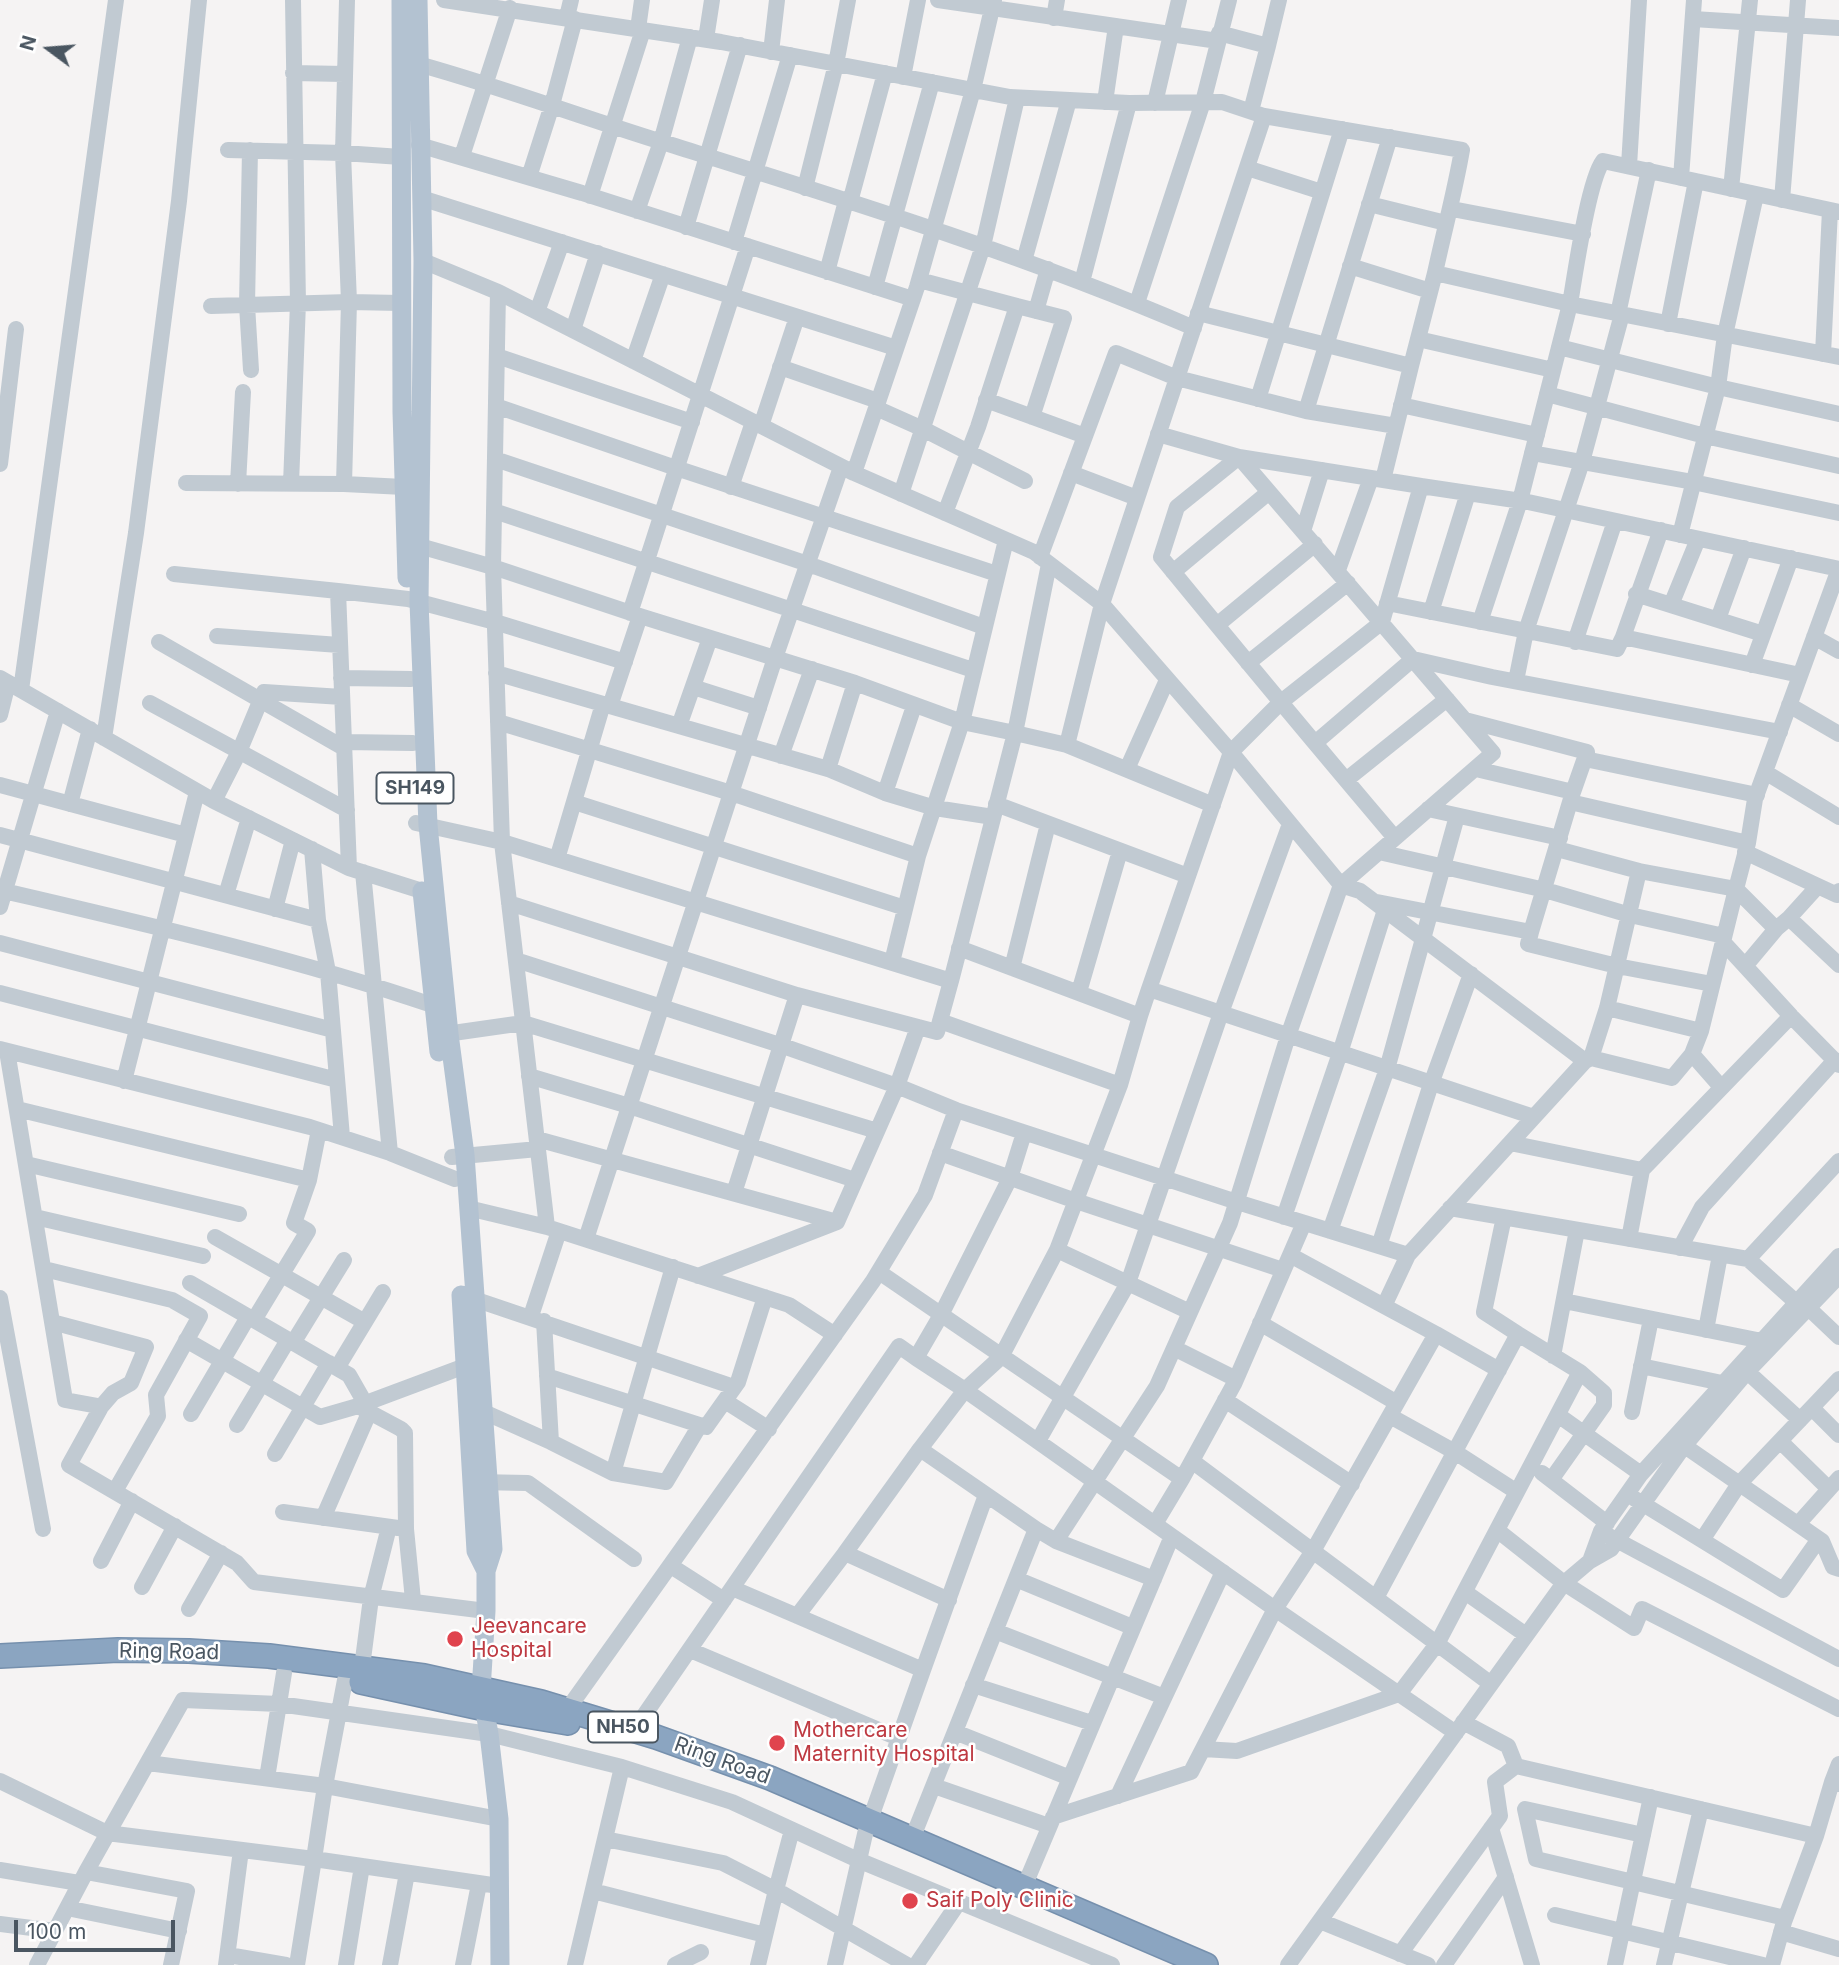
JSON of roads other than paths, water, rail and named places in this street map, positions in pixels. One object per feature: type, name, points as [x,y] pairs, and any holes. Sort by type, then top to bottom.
[{"type":"highway","name":"Ring Road","points":[[0,1656],[118,1650],[269,1656],[353,1673],[377,1684],[483,1699],[541,1702],[634,1730],[770,1778],[867,1827],[1175,1965]]},
{"type":"highway","name":"Ring Road","points":[[0,1670],[130,1665],[211,1666],[284,1673],[353,1673]]},
{"type":"highway","name":"Ring Road","points":[[483,1699],[648,1747],[867,1827],[912,1839],[1206,1965]]},
{"type":"main road","name":"SH149","points":[[401,0],[404,487],[413,544]]},
{"type":"main road","name":"SH149","points":[[418,0],[423,261],[413,544],[413,743],[443,1035],[458,1156],[468,1208],[474,1299],[478,1482],[476,1551],[486,1571],[483,1699]]},
{"type":"main road","name":"SH149","points":[[413,600],[422,891],[432,1005],[443,1035]]},
{"type":"main road","name":"SH149","points":[[458,1156],[455,1179],[465,1366],[475,1408]]},
{"type":"main road","points":[[483,1699],[499,1819],[500,1965]]},
{"type":"street","points":[[0,715],[10,684],[116,0]]},
{"type":"street","points":[[70,804],[97,733],[140,506],[179,201],[199,0]]},
{"type":"street","points":[[292,484],[299,303],[293,0]]},
{"type":"street","points":[[344,484],[349,302],[343,153],[347,0]]},
{"type":"street","points":[[444,0],[506,5],[771,51],[1017,98],[1129,103],[1222,102],[1257,113],[1462,150],[1449,216],[1396,426],[1343,576],[1248,663]]},
{"type":"street","points":[[529,177],[552,106],[571,18],[571,0]]},
{"type":"street","points":[[590,196],[640,29],[642,0]]},
{"type":"street","points":[[638,211],[712,0]]},
{"type":"street","points":[[771,51],[777,0]]},
{"type":"street","points":[[805,188],[836,64],[848,0]]},
{"type":"street","points":[[904,77],[918,0]]},
{"type":"street","points":[[940,0],[993,4],[1054,18],[1219,37],[1268,46]]},
{"type":"street","points":[[1054,18],[1058,0]]},
{"type":"street","points":[[1155,103],[1178,0]]},
{"type":"street","points":[[1137,303],[1203,102],[1229,0]]},
{"type":"street","points":[[1067,744],[1102,604],[1247,168],[1268,46],[1279,0]]},
{"type":"street","points":[[1629,166],[1639,0]]},
{"type":"street","points":[[1668,324],[1688,179],[1694,0]]},
{"type":"street","points":[[1731,189],[1750,0]]},
{"type":"street","points":[[1782,200],[1798,0]]},
{"type":"street","points":[[586,1239],[792,608],[824,517],[877,405],[913,299],[972,90],[993,4]]},
{"type":"street","points":[[462,156],[487,83],[506,5]]},
{"type":"street","points":[[1693,19],[1839,28]]},
{"type":"street","points":[[1105,102],[1116,26]]},
{"type":"street","points":[[686,226],[740,46]]},
{"type":"street","points":[[557,859],[589,751],[625,662],[646,560],[732,296],[755,172],[790,55]]},
{"type":"street","points":[[418,64],[487,83],[611,126],[933,228],[1137,303],[1196,320],[1278,334],[1411,366]]},
{"type":"street","points":[[293,73],[344,74]]},
{"type":"street","points":[[827,271],[885,73]]},
{"type":"street","points":[[875,287],[932,82]]},
{"type":"street","points":[[901,494],[983,246],[1017,98]]},
{"type":"street","points":[[1024,261],[1069,100]]},
{"type":"street","points":[[1082,282],[1129,103]]},
{"type":"street","points":[[1258,399],[1342,129]]},
{"type":"street","points":[[1306,411],[1390,137]]},
{"type":"street","points":[[419,145],[462,156],[913,299]]},
{"type":"street","points":[[228,150],[401,157]]},
{"type":"street","points":[[250,150],[247,305],[251,370]]},
{"type":"street","points":[[1435,273],[1570,304],[1831,355],[1837,211],[1606,160],[1601,163],[1583,234],[1570,304],[1520,501],[1480,622]]},
{"type":"street","points":[[1247,168],[1322,192]]},
{"type":"street","points":[[1516,681],[1526,631],[1598,408],[1649,170]]},
{"type":"street","points":[[1679,535],[1718,387],[1724,335],[1756,195]]},
{"type":"street","points":[[421,198],[896,348]]},
{"type":"street","points":[[1369,205],[1583,234]]},
{"type":"street","points":[[537,312],[562,242]]},
{"type":"street","points":[[573,330],[597,253]]},
{"type":"street","points":[[423,261],[498,292],[848,470],[1006,540],[1045,561],[1102,604],[1231,752],[1341,885],[1360,891],[1588,1059],[1672,1078],[1677,1076],[1692,1054],[1701,1031],[1747,848],[1757,796],[1839,569],[1520,501],[1239,457],[1158,435]]},
{"type":"street","points":[[1350,266],[1430,291]]},
{"type":"street","points":[[1036,311],[1048,269]]},
{"type":"street","points":[[633,361],[663,274]]},
{"type":"street","points":[[919,279],[1064,318],[1032,417]]},
{"type":"street","points":[[498,292],[493,567],[502,842],[529,1076],[553,1229],[538,1319],[547,1376],[551,1441]]},
{"type":"street","points":[[211,306],[401,303]]},
{"type":"street","points":[[945,513],[1017,306]]},
{"type":"street","points":[[731,487],[780,367],[797,317]]},
{"type":"street","points":[[0,464],[16,329]]},
{"type":"street","points":[[1418,339],[1553,370]]},
{"type":"street","points":[[1559,347],[1839,414]]},
{"type":"street","points":[[509,903],[797,995],[937,1032],[1015,733],[1045,561],[1071,473],[1116,354],[1177,378],[1258,399],[1306,411],[1396,426]]},
{"type":"street","points":[[497,356],[692,422]]},
{"type":"street","points":[[780,367],[877,405],[1025,481]]},
{"type":"street","points":[[238,484],[243,392]]},
{"type":"street","points":[[1547,394],[1705,436],[1839,466]]},
{"type":"street","points":[[986,400],[1085,436]]},
{"type":"street","points":[[1401,405],[1537,435]]},
{"type":"street","points":[[496,406],[997,574]]},
{"type":"street","points":[[1532,453],[1693,482],[1839,513]]},
{"type":"street","points":[[1056,1541],[1157,1386],[1218,1249],[1237,1202],[1288,1036],[1341,885],[1493,753],[1239,457]]},
{"type":"street","points":[[1239,457],[1177,507],[1161,557],[1395,838]]},
{"type":"street","points":[[495,459],[984,626]]},
{"type":"street","points":[[1303,531],[1322,470]]},
{"type":"street","points":[[1071,473],[1137,498]]},
{"type":"street","points":[[186,483],[404,487]]},
{"type":"street","points":[[797,1616],[965,1390],[1001,1357],[1057,1250],[1095,1155],[1231,752],[1281,702],[1382,622],[1421,486]]},
{"type":"street","points":[[1173,572],[1269,492]]},
{"type":"street","points":[[1431,612],[1468,493]]},
{"type":"street","points":[[494,510],[973,670]]},
{"type":"street","points":[[1575,642],[1615,521]]},
{"type":"street","points":[[1387,603],[1616,649],[1623,637],[1636,594],[1661,530]]},
{"type":"street","points":[[1671,605],[1698,538]]},
{"type":"street","points":[[891,962],[918,856],[962,722],[1006,540]]},
{"type":"street","points":[[413,544],[812,669],[962,722],[1067,744],[1213,805]]},
{"type":"street","points":[[1217,625],[1315,544]]},
{"type":"street","points":[[1718,619],[1744,548]]},
{"type":"street","points":[[1752,665],[1791,558]]},
{"type":"street","points":[[174,574],[413,600],[625,662]]},
{"type":"street","points":[[338,591],[347,810],[373,985],[390,1153]]},
{"type":"street","points":[[1636,594],[1763,634]]},
{"type":"street","points":[[217,636],[339,645]]},
{"type":"street","points":[[1623,637],[1800,675]]},
{"type":"street","points":[[1814,637],[1839,651]]},
{"type":"street","points":[[679,726],[710,638]]},
{"type":"street","points":[[159,642],[344,745],[413,743]]},
{"type":"street","points":[[1413,659],[1780,732]]},
{"type":"street","points":[[1315,743],[1413,659]]},
{"type":"street","points":[[782,756],[812,669]]},
{"type":"street","points":[[496,673],[828,769],[885,793],[935,807],[995,811],[1048,824],[1188,876]]},
{"type":"street","points":[[341,678],[411,680]]},
{"type":"street","points":[[1127,769],[1167,680]]},
{"type":"street","points":[[828,769],[855,683]]},
{"type":"street","points":[[10,684],[214,801],[356,870],[422,891]]},
{"type":"street","points":[[693,687],[759,708]]},
{"type":"street","points":[[214,801],[239,752],[264,692],[342,697]]},
{"type":"street","points":[[1346,780],[1447,699]]},
{"type":"street","points":[[150,703],[347,810]]},
{"type":"street","points":[[1789,705],[1839,734]]},
{"type":"street","points":[[885,793],[914,706]]},
{"type":"street","points":[[58,711],[2,896],[163,928],[328,972],[432,1005]]},
{"type":"street","points":[[1465,720],[1587,752],[1528,944],[1617,967],[1712,984]]},
{"type":"street","points":[[498,722],[732,793],[918,856]]},
{"type":"street","points":[[1585,759],[1757,796]]},
{"type":"street","points":[[1475,769],[1747,848],[1838,894]]},
{"type":"street","points":[[1765,772],[1839,817]]},
{"type":"street","points":[[0,785],[186,835]]},
{"type":"street","points":[[124,1081],[197,792]]},
{"type":"street","points":[[574,802],[905,908]]},
{"type":"street","points":[[1428,809],[1558,844],[1639,871],[1736,889],[1776,929]]},
{"type":"street","points":[[1330,1231],[1387,1069],[1457,816]]},
{"type":"street","points":[[226,895],[249,818]]},
{"type":"street","points":[[422,824],[502,842],[951,981]]},
{"type":"street","points":[[1012,968],[1048,824]]},
{"type":"street","points":[[1038,1441],[1128,1283],[1221,1013],[1290,824]]},
{"type":"street","points":[[0,835],[318,920]]},
{"type":"street","points":[[275,909],[293,840]]},
{"type":"street","points":[[312,849],[318,920],[328,972],[342,1137]]},
{"type":"street","points":[[1079,992],[1120,851]]},
{"type":"street","points":[[1379,852],[1545,890],[1723,939],[1837,1063],[1702,1207],[1680,1248]]},
{"type":"street","points":[[1384,1306],[1408,1255],[1588,1059],[1607,1008],[1639,871]]},
{"type":"street","points":[[1745,966],[1818,886]]},
{"type":"street","points":[[1379,906],[1531,932]]},
{"type":"street","points":[[1284,1217],[1340,1053],[1379,906]]},
{"type":"street","points":[[1789,918],[1839,965]]},
{"type":"street","points":[[0,943],[333,1030]]},
{"type":"street","points":[[959,948],[1140,1016]]},
{"type":"street","points":[[516,960],[780,1045],[1024,1133],[1408,1255]]},
{"type":"street","points":[[1379,1245],[1471,974]]},
{"type":"street","points":[[1149,989],[1534,1117]]},
{"type":"street","points":[[0,993],[337,1080]]},
{"type":"street","points":[[734,1193],[747,1145],[797,995]]},
{"type":"street","points":[[1607,1008],[1701,1031]]},
{"type":"street","points":[[1629,1239],[1642,1170],[1791,1016]]},
{"type":"street","points":[[940,1021],[1120,1085]]},
{"type":"street","points":[[443,1035],[523,1023],[877,1131]]},
{"type":"street","points":[[698,1276],[836,1222],[897,1086],[918,1027]]},
{"type":"street","points":[[100,1408],[65,1400],[26,1164],[11,1104],[4,1050],[319,1130],[390,1153],[455,1179]]},
{"type":"street","points":[[1692,1054],[1721,1087]]},
{"type":"street","points":[[529,1076],[855,1180]]},
{"type":"street","points":[[11,1104],[309,1180]]},
{"type":"street","points":[[567,1710],[879,1272],[925,1195],[956,1110]]},
{"type":"street","points":[[191,1414],[222,1361],[308,1231],[294,1223],[309,1180],[319,1130]]},
{"type":"street","points":[[916,1358],[1010,1178],[1024,1133]]},
{"type":"street","points":[[1510,1143],[1642,1170]]},
{"type":"street","points":[[458,1156],[538,1144],[612,1158],[836,1222]]},
{"type":"street","points":[[940,1153],[1218,1249],[1286,1263],[1384,1306],[1499,1370]]},
{"type":"street","points":[[1748,1259],[1839,1161]]},
{"type":"street","points":[[26,1164],[239,1214]]},
{"type":"street","points":[[468,1208],[553,1229],[789,1305],[835,1335]]},
{"type":"street","points":[[1450,1208],[1748,1259],[1839,1337]]},
{"type":"street","points":[[35,1217],[203,1256]]},
{"type":"street","points":[[1504,1217],[1484,1312],[1580,1372],[1604,1393],[1606,1400],[1550,1480]]},
{"type":"street","points":[[1154,1524],[1182,1479],[1236,1379],[1304,1223]]},
{"type":"street","points":[[1553,1356],[1577,1230]]},
{"type":"street","points":[[215,1237],[365,1322]]},
{"type":"street","points":[[1057,1250],[1190,1312]]},
{"type":"street","points":[[1706,1330],[1720,1255]]},
{"type":"street","points":[[1590,1560],[1604,1527],[1641,1474],[1679,1442],[1839,1256]]},
{"type":"street","points":[[237,1425],[344,1260]]},
{"type":"street","points":[[613,1473],[673,1267]]},
{"type":"street","points":[[44,1269],[172,1300],[200,1316],[156,1395],[158,1416],[114,1491]]},
{"type":"street","points":[[879,1272],[1182,1479]]},
{"type":"street","points":[[1288,1965],[1564,1583],[1590,1560],[1605,1554],[1643,1504],[1679,1442],[1722,1383],[1743,1368],[1762,1341],[1801,1303],[1839,1276]]},
{"type":"street","points":[[190,1283],[349,1375],[364,1408],[404,1430],[406,1530],[413,1600]]},
{"type":"street","points":[[275,1454],[303,1407],[365,1322],[383,1292]]},
{"type":"street","points":[[547,1376],[706,1427],[738,1382],[765,1297]]},
{"type":"street","points":[[0,1298],[8,1383],[43,1529]]},
{"type":"street","points":[[474,1299],[538,1319],[646,1359],[730,1394],[769,1429]]},
{"type":"street","points":[[1564,1301],[1762,1341]]},
{"type":"street","points":[[1632,1412],[1651,1319]]},
{"type":"street","points":[[52,1322],[146,1347],[131,1383],[113,1393],[100,1408],[69,1465],[237,1563],[254,1582],[486,1611]]},
{"type":"street","points":[[1260,1323],[1517,1492]]},
{"type":"street","points":[[934,1786],[1051,1822],[1191,1772],[1275,1609],[1313,1551],[1436,1334]]},
{"type":"street","points":[[1376,1598],[1518,1335]]},
{"type":"street","points":[[186,1340],[323,1418],[364,1408],[465,1366]]},
{"type":"street","points":[[634,1730],[899,1346],[1399,1694],[1460,1727],[1508,1746],[1516,1766]]},
{"type":"street","points":[[1174,1348],[1236,1379]]},
{"type":"street","points":[[1641,1366],[1722,1383]]},
{"type":"street","points":[[1743,1368],[1800,1420]]},
{"type":"street","points":[[1203,1749],[1237,1751],[1399,1694],[1437,1644],[1580,1372]]},
{"type":"street","points":[[1703,1540],[1739,1484],[1839,1379]]},
{"type":"street","points":[[1225,1400],[1352,1484]]},
{"type":"street","points":[[323,1518],[364,1408]]},
{"type":"street","points":[[475,1408],[551,1441],[613,1473],[666,1482],[699,1425]]},
{"type":"street","points":[[1812,1408],[1839,1435]]},
{"type":"street","points":[[1558,1415],[1641,1474]]},
{"type":"street","points":[[1780,1441],[1834,1484],[1798,1524]]},
{"type":"street","points":[[1679,1442],[1819,1539],[1833,1567],[1839,1569]]},
{"type":"street","points":[[920,1449],[1056,1541],[1154,1579]]},
{"type":"street","points":[[1192,1461],[1491,1684]]},
{"type":"street","points":[[1531,1465],[1616,1540],[1839,1659]]},
{"type":"street","points":[[478,1482],[528,1483],[634,1559]]},
{"type":"street","points":[[1627,1494],[1783,1590],[1819,1539]]},
{"type":"street","points":[[835,1965],[841,1929],[867,1827],[986,1495]]},
{"type":"street","points":[[101,1561],[132,1501]]},
{"type":"street","points":[[283,1512],[406,1530]]},
{"type":"street","points":[[142,1587],[175,1526]]},
{"type":"street","points":[[297,1965],[325,1786],[340,1712],[353,1673],[388,1527]]},
{"type":"street","points":[[912,1839],[1036,1529]]},
{"type":"street","points":[[1497,1530],[1564,1583],[1634,1628],[1642,1609],[1839,1709]]},
{"type":"street","points":[[1024,1887],[1172,1536]]},
{"type":"street","points":[[189,1609],[220,1553]]},
{"type":"street","points":[[845,1553],[949,1600]]},
{"type":"street","points":[[671,1566],[728,1594],[797,1616],[923,1670]]},
{"type":"street","points":[[1118,1796],[1223,1572]]},
{"type":"street","points":[[1016,1579],[1132,1628]]},
{"type":"street","points":[[1465,1592],[1526,1635]]},
{"type":"street","points":[[995,1631],[1164,1697]]},
{"type":"street","points":[[690,1650],[898,1738]]},
{"type":"street","points":[[267,1778],[284,1673]]},
{"type":"street","points":[[973,1685],[1092,1723]]},
{"type":"street","points":[[37,1965],[82,1877],[185,1699],[279,1704],[489,1734],[622,1767],[732,1802],[858,1860],[1112,1965]]},
{"type":"street","points":[[955,1732],[1070,1778]]},
{"type":"street","points":[[148,1763],[325,1786],[499,1819]]},
{"type":"street","points":[[1772,1965],[1783,1925],[1835,1783],[1839,1764]]},
{"type":"street","points":[[1400,1954],[1500,1816],[1494,1782],[1516,1766],[1816,1836]]},
{"type":"street","points":[[575,1965],[622,1767]]},
{"type":"street","points":[[0,1781],[107,1833],[499,1885]]},
{"type":"street","points":[[1615,1965],[1651,1797]]},
{"type":"street","points":[[1643,1835],[1525,1809],[1536,1859],[1681,1895],[1783,1925],[1839,1949]]},
{"type":"street","points":[[1664,1965],[1701,1809]]},
{"type":"street","points":[[1492,1828],[1532,1965]]},
{"type":"street","points":[[758,1965],[792,1830]]},
{"type":"street","points":[[605,1839],[723,1863],[907,1965]]},
{"type":"street","points":[[241,1850],[227,1960],[286,1965]]},
{"type":"street","points":[[346,1965],[362,1866]]},
{"type":"street","points":[[0,1870],[82,1877],[187,1891],[171,1965]]},
{"type":"street","points":[[390,1965],[408,1873]]},
{"type":"street","points":[[1444,1965],[1506,1877]]},
{"type":"street","points":[[463,1965],[479,1884]]},
{"type":"street","points":[[593,1891],[765,1935]]},
{"type":"street","points":[[916,1965],[959,1902]]},
{"type":"street","points":[[67,1908],[178,1931]]},
{"type":"street","points":[[1555,1914],[1763,1965]]},
{"type":"street","points":[[1320,1921],[1429,1965]]},
{"type":"street","points":[[0,1924],[55,1931]]},
{"type":"street","points":[[675,1965],[701,1952]]},
{"type":"place","name":"Jeevancare Hospital","points":[[455,1639]]},
{"type":"place","name":"Mothercare Maternity Hospital","points":[[777,1743]]},
{"type":"place","name":"Saif Poly Clinic","points":[[910,1901]]}]
